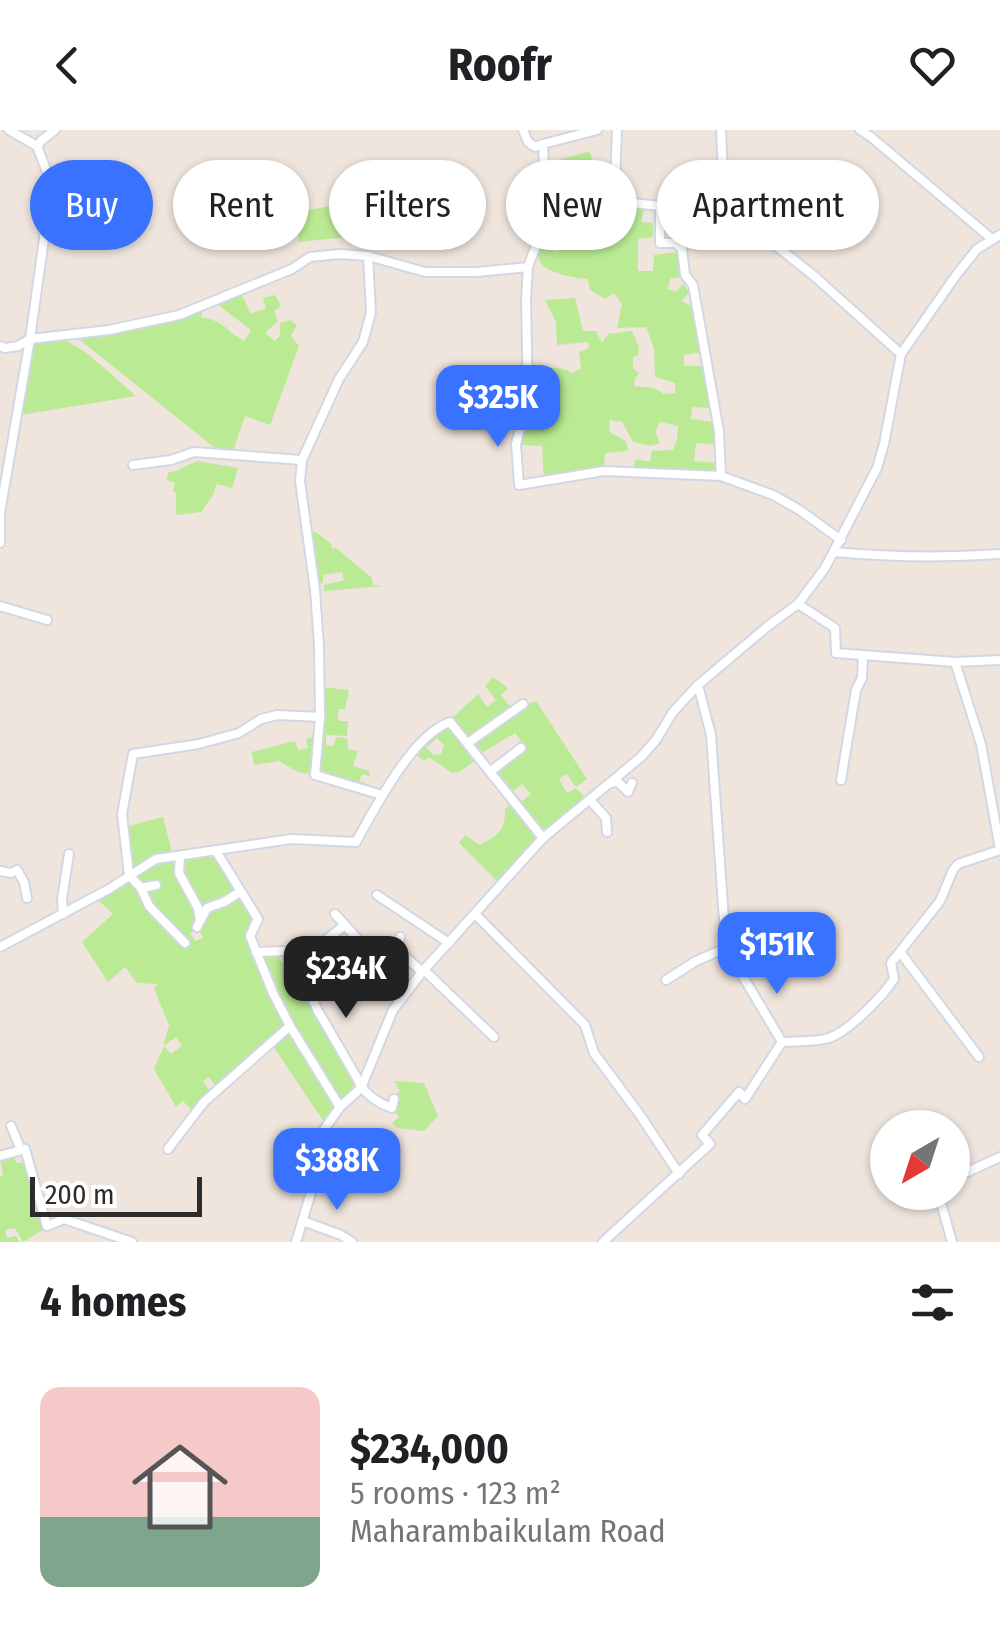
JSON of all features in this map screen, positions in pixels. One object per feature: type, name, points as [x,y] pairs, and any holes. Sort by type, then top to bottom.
[{"type":"street","points":[[0,543],[0,513],[50,196],[47,172],[37,146],[9,130]]},
{"type":"street","points":[[37,146],[56,130]]},
{"type":"street","points":[[524,130],[528,142],[535,147],[597,130]]},
{"type":"street","points":[[617,130],[619,195],[624,202],[660,206],[660,243],[675,243],[682,248],[684,275],[693,285],[720,431],[722,476]]},
{"type":"street","points":[[721,130],[725,213],[813,274],[901,354]]},
{"type":"street","points":[[296,1242],[324,1131],[340,1107],[361,1088],[393,1010],[423,971],[541,843],[641,757],[698,685],[798,604],[841,540],[880,456],[901,354],[976,250],[996,237],[860,130]]},
{"type":"street","points":[[543,144],[544,169],[554,212],[528,267],[528,398],[516,444],[519,486],[604,472],[722,476],[773,495],[841,540]]},
{"type":"street","points":[[0,346],[18,346],[30,339],[109,330],[178,315],[292,270],[310,257],[368,256],[425,272],[528,267]]},
{"type":"street","points":[[368,256],[371,312],[363,342],[339,379],[302,460],[300,481],[319,646],[320,717],[315,775],[382,795]]},
{"type":"street","points":[[133,465],[194,452],[302,460]]},
{"type":"street","points":[[834,552],[918,558],[1000,554]]},
{"type":"street","points":[[798,604],[835,628],[836,653],[955,662],[1000,660]]},
{"type":"street","points":[[0,606],[46,620]]},
{"type":"street","points":[[840,780],[856,690],[862,678],[863,656]]},
{"type":"street","points":[[782,1042],[829,1038],[847,1027],[888,988],[894,979],[891,964],[940,901],[958,864],[1000,850],[980,744],[955,662]]},
{"type":"street","points":[[698,685],[711,735],[726,948],[782,1042]]},
{"type":"street","points":[[468,743],[523,704]]},
{"type":"street","points":[[185,943],[150,906],[129,876],[122,814],[133,754],[240,733],[277,715],[320,717]]},
{"type":"street","points":[[0,947],[156,860],[291,839],[356,842],[382,795],[416,748],[450,722],[541,843]]},
{"type":"street","points":[[490,771],[522,748]]},
{"type":"street","points":[[608,784],[617,781],[628,792],[632,783]]},
{"type":"street","points":[[590,800],[606,818],[607,832]]},
{"type":"street","points":[[216,851],[258,919],[250,936],[290,1026],[340,1107]]},
{"type":"street","points":[[63,914],[68,854]]},
{"type":"street","points":[[180,856],[179,873],[198,908],[198,924],[207,908],[240,892]]},
{"type":"street","points":[[0,871],[11,874],[17,870],[27,898]]},
{"type":"street","points":[[141,888],[156,885]]},
{"type":"street","points":[[377,895],[449,943]]},
{"type":"street","points":[[335,914],[382,966],[409,989]]},
{"type":"street","points":[[475,914],[585,1024],[594,1052],[680,1174]]},
{"type":"street","points":[[296,964],[345,926]]},
{"type":"street","points":[[400,938],[397,949],[494,1036]]},
{"type":"street","points":[[666,980],[726,948]]},
{"type":"street","points":[[256,952],[288,951],[361,1088],[392,1108],[394,1099]]},
{"type":"street","points":[[900,952],[979,1057]]},
{"type":"street","points":[[168,1150],[204,1102],[290,1026]]},
{"type":"street","points":[[603,1242],[710,1144],[702,1135],[739,1092],[745,1099],[782,1042]]},
{"type":"street","points":[[11,1126],[21,1150]]},
{"type":"street","points":[[0,1156],[25,1148],[47,1226],[64,1219],[132,1242]]},
{"type":"street","points":[[970,1171],[1000,1157]]},
{"type":"street","points":[[37,1191],[46,1185]]},
{"type":"street","points":[[943,1210],[952,1242]]},
{"type":"street","points":[[303,1220],[352,1242]]},
{"type":"green space","points":[[590,151],[592,160],[559,160]]},
{"type":"green space","points":[[329,206],[329,239],[309,241],[309,210]]},
{"type":"green space","points":[[637,208],[644,210],[641,222],[653,223],[653,237],[638,239],[638,271],[653,271],[654,255],[677,252],[679,277],[670,279],[668,289],[676,292],[683,284],[689,292],[682,301],[693,307],[703,352],[684,355],[684,366],[702,366],[712,408],[692,407],[691,419],[714,422],[717,445],[696,443],[694,461],[717,463],[718,472],[633,469],[636,459],[650,462],[652,451],[673,450],[678,426],[660,422],[655,432],[660,443],[651,446],[633,442],[622,422],[610,420],[609,432],[626,441],[628,451],[605,453],[604,468],[544,480],[542,446],[520,445],[533,398],[548,396],[545,382],[538,381],[538,366],[572,373],[581,368],[579,352],[589,348],[588,342],[557,345],[556,322],[545,300],[575,298],[583,331],[596,331],[602,343],[608,334],[632,331],[639,348],[638,355],[633,357],[633,368],[639,374],[634,386],[675,393],[675,383],[655,377],[654,348],[646,327],[617,328],[622,304],[614,293],[605,299],[590,290],[588,279],[553,272],[537,255],[538,250],[637,250]]},
{"type":"green space","points":[[242,295],[251,314],[266,308],[263,298],[275,295],[281,306],[274,311],[278,321],[265,333],[275,341],[280,336],[280,323],[290,320],[297,325],[291,336],[299,346],[270,425],[245,416],[230,460],[75,336],[203,307],[201,317],[220,324],[244,341],[251,330],[217,304]]},
{"type":"green space","points":[[62,338],[88,354],[136,396],[20,415],[32,343]]},
{"type":"green space","points":[[197,461],[238,468],[232,488],[217,484],[201,512],[176,515],[175,483],[166,480],[169,472]]},
{"type":"green space","points":[[316,532],[372,578],[373,585],[383,586],[324,591],[324,585],[344,580],[342,572],[323,575],[323,583],[317,584],[316,592],[309,533]]},
{"type":"green space","points":[[493,677],[508,688],[501,695],[513,710],[468,741],[450,720],[478,694],[487,707],[496,700],[485,686]]},
{"type":"green space","points":[[321,687],[349,690],[345,709],[339,709],[337,718],[348,721],[347,736],[326,735],[326,745],[334,746],[336,737],[347,738],[348,749],[358,751],[353,766],[369,771],[370,776],[362,774],[359,781],[367,784],[366,788],[318,774]]},
{"type":"green space","points":[[536,701],[587,779],[576,787],[567,774],[559,779],[567,793],[576,788],[587,800],[543,837],[512,795],[515,793],[522,801],[531,794],[522,784],[511,793],[493,771],[519,747],[521,741],[515,733],[480,754],[470,743]]},
{"type":"green space","points":[[450,723],[479,758],[452,773],[429,757],[424,761],[414,753],[422,744],[435,756],[441,755],[444,745],[437,738],[427,747],[424,743]]},
{"type":"green space","points":[[317,736],[314,775],[298,772],[279,761],[254,765],[252,752],[295,741],[298,750],[308,748],[306,739]]},
{"type":"green space","points":[[513,801],[542,838],[500,884],[459,843],[465,835],[480,845],[496,835],[504,823],[505,809]]},
{"type":"green space","points":[[163,817],[173,856],[155,859],[130,874],[125,827]]},
{"type":"green space","points":[[215,852],[239,892],[206,907],[196,930],[190,933],[195,941],[203,938],[198,928],[207,909],[240,893],[257,919],[249,936],[256,953],[283,953],[278,957],[285,966],[292,961],[360,1088],[326,1125],[271,1043],[217,1088],[209,1077],[203,1081],[212,1094],[189,1119],[186,1117],[192,1110],[183,1101],[176,1107],[154,1069],[164,1046],[171,1054],[182,1046],[176,1037],[164,1043],[169,1025],[154,989],[158,984],[137,983],[125,967],[108,982],[82,942],[113,914],[95,897],[129,876],[150,906],[131,875],[148,864],[178,857],[180,873],[181,857]]},
{"type":"green space","points":[[394,1081],[424,1083],[438,1116],[424,1131],[397,1128],[392,1123],[399,1117],[393,1110],[394,1096],[400,1091]]},
{"type":"green space","points":[[14,1154],[16,1163],[27,1162],[46,1228],[23,1242],[15,1228],[5,1230],[7,1238],[16,1236],[20,1242],[0,1242],[0,1157]]}]
